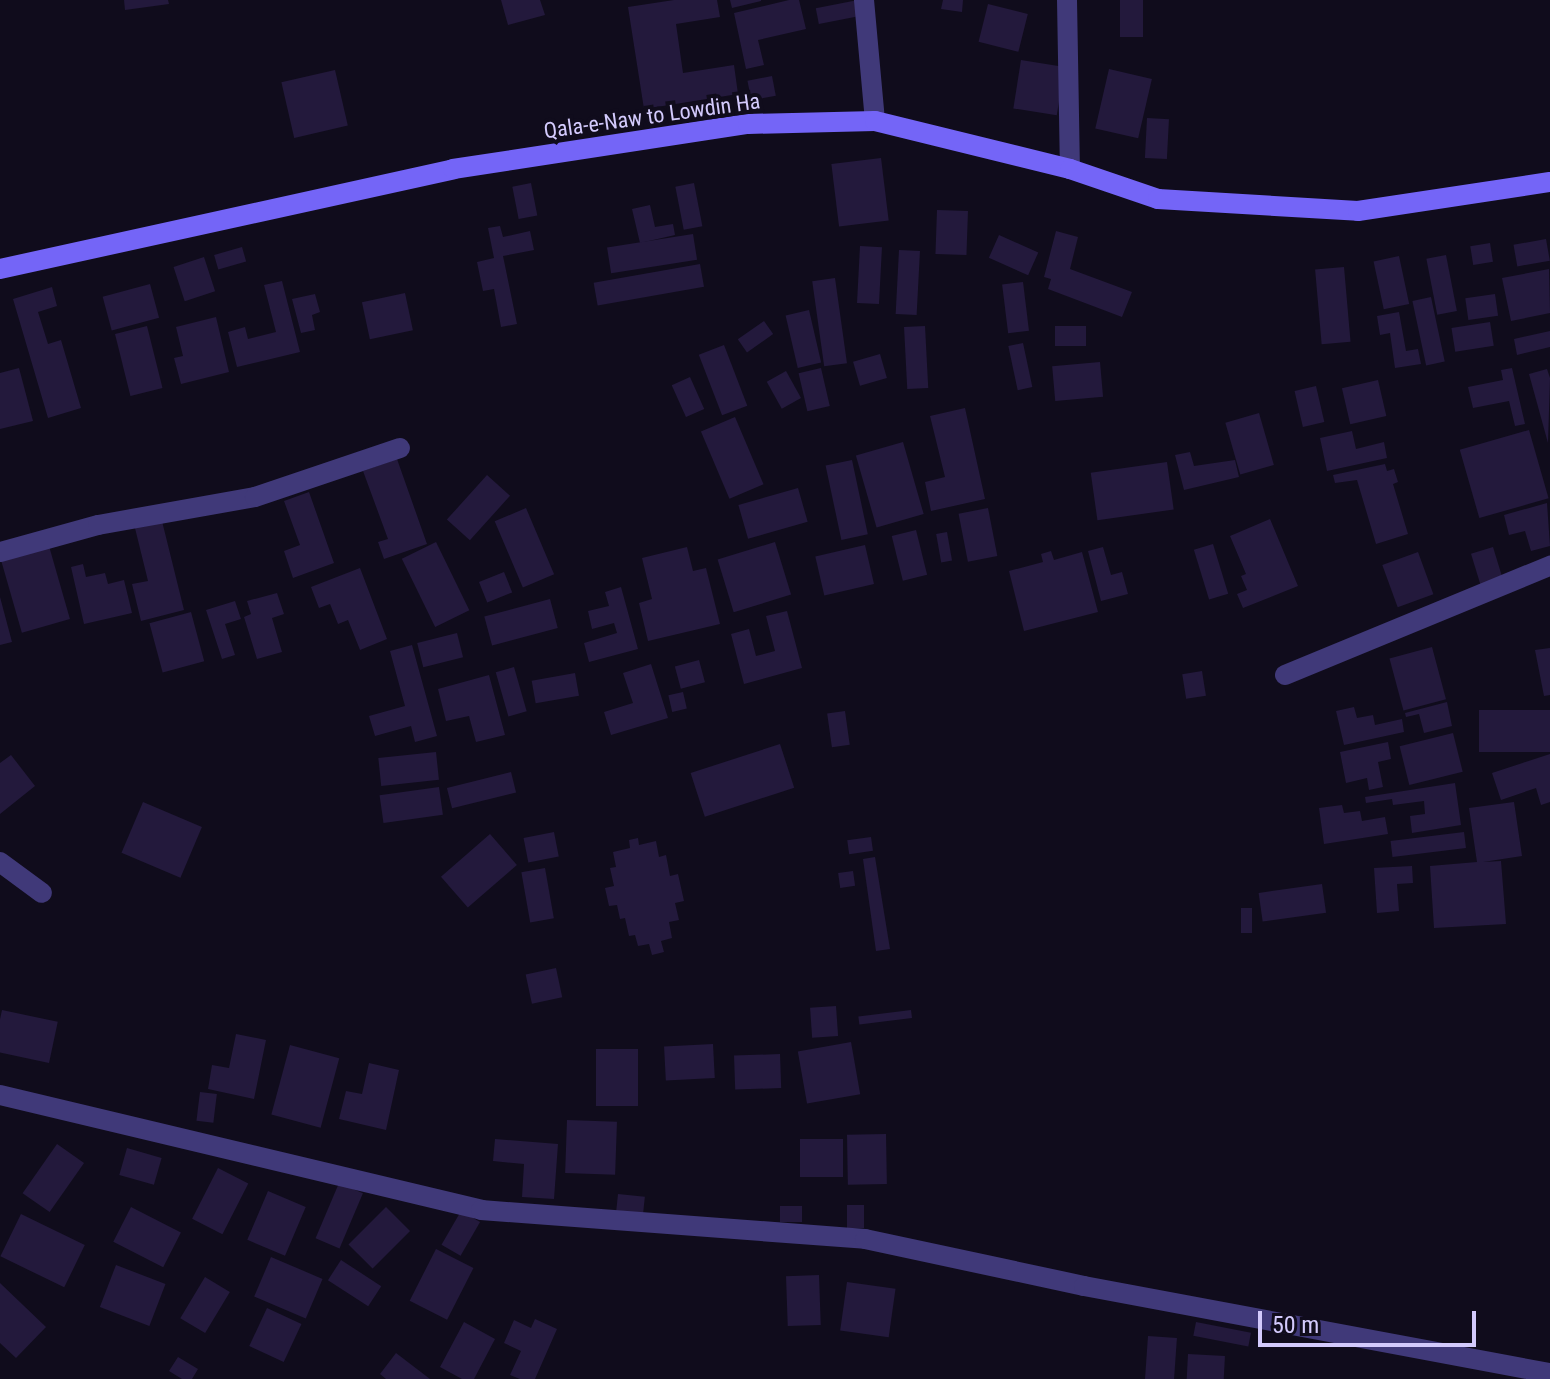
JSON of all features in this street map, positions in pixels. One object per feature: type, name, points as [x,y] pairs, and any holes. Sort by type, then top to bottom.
[{"type":"main road","name":"Qala-e-Naw to Lowdin Ha","points":[[0,269],[453,169],[748,124],[875,121],[1070,169],[1158,199],[1358,211],[1550,182]]},
{"type":"street","points":[[864,0],[875,121]]},
{"type":"street","points":[[1067,0],[1070,169]]},
{"type":"street","points":[[0,552],[98,525],[255,497],[400,448]]},
{"type":"street","points":[[1285,675],[1550,566]]},
{"type":"street","points":[[0,862],[42,893]]},
{"type":"street","points":[[0,1095],[481,1210],[865,1239],[1084,1286],[1550,1373]]},
{"type":"building","points":[[124,0],[168,0],[169,4],[125,10]]},
{"type":"building","points":[[501,0],[540,0],[545,15],[508,25]]},
{"type":"building","points":[[674,0],[717,0],[720,17],[676,24],[683,73],[734,65],[738,94],[644,109],[628,7]]},
{"type":"building","points":[[730,0],[761,0],[761,1],[732,8]]},
{"type":"building","points":[[799,0],[806,29],[758,40],[764,65],[746,69],[734,13]]},
{"type":"building","points":[[858,0],[861,16],[819,24],[816,8]]},
{"type":"building","points":[[943,0],[963,0],[962,12],[941,9]]},
{"type":"building","points":[[1120,0],[1143,0],[1143,37],[1120,37]]},
{"type":"building","points":[[988,4],[1028,14],[1018,52],[979,42]]},
{"type":"building","points":[[1021,60],[1064,67],[1057,115],[1013,108]]},
{"type":"building","points":[[1109,69],[1152,79],[1138,138],[1095,128]]},
{"type":"building","points":[[335,70],[348,126],[294,138],[281,82]]},
{"type":"building","points":[[772,76],[776,96],[751,100],[747,81]]},
{"type":"building","points":[[1147,118],[1169,119],[1167,159],[1145,158]]},
{"type":"building","points":[[881,158],[889,221],[839,227],[831,164]]},
{"type":"building","points":[[531,183],[537,215],[519,219],[512,187]]},
{"type":"building","points":[[694,183],[702,226],[684,230],[675,187]]},
{"type":"building","points":[[650,205],[655,227],[673,224],[675,235],[640,243],[632,209]]},
{"type":"building","points":[[937,210],[968,211],[966,255],[935,254]]},
{"type":"building","points":[[500,226],[503,237],[530,231],[534,250],[503,256],[517,324],[501,327],[494,289],[483,291],[477,262],[494,258],[488,228]]},
{"type":"building","points":[[1056,231],[1078,237],[1070,269],[1132,292],[1122,317],[1048,289],[1051,279],[1044,277]]},
{"type":"building","points":[[693,234],[697,260],[611,273],[607,248]]},
{"type":"building","points":[[999,235],[1038,252],[1028,275],[989,258]]},
{"type":"building","points":[[1546,239],[1550,261],[1517,266],[1514,245]]},
{"type":"building","points":[[1490,243],[1493,262],[1473,265],[1470,246]]},
{"type":"building","points":[[860,246],[882,247],[879,304],[857,303]]},
{"type":"building","points":[[242,247],[246,261],[218,269],[214,255]]},
{"type":"building","points":[[899,250],[920,251],[917,315],[896,314]]},
{"type":"building","points":[[1446,255],[1457,311],[1437,315],[1426,259]]},
{"type":"building","points":[[1399,256],[1409,304],[1384,309],[1374,261]]},
{"type":"building","points":[[204,257],[215,291],[185,301],[174,267]]},
{"type":"building","points":[[700,264],[704,287],[598,305],[594,283]]},
{"type":"building","points":[[1344,267],[1351,342],[1322,344],[1315,270]]},
{"type":"building","points":[[1549,269],[1550,313],[1511,321],[1502,278]]},
{"type":"building","points":[[835,278],[847,363],[824,366],[812,281]]},
{"type":"building","points":[[282,281],[300,352],[237,367],[228,332],[245,327],[248,339],[276,332],[264,285]]},
{"type":"building","points":[[1023,282],[1029,331],[1008,333],[1002,285]]},
{"type":"building","points":[[150,284],[159,318],[112,330],[103,297]]},
{"type":"building","points":[[52,287],[57,306],[38,312],[48,344],[61,340],[81,408],[48,418],[13,299]]},
{"type":"building","points":[[405,293],[413,330],[370,339],[362,302]]},
{"type":"building","points":[[315,294],[320,312],[312,315],[315,330],[301,333],[292,299]]},
{"type":"building","points":[[1495,294],[1498,316],[1468,320],[1465,298]]},
{"type":"building","points":[[1431,297],[1445,362],[1426,366],[1412,301]]},
{"type":"building","points":[[809,310],[821,363],[798,368],[786,315]]},
{"type":"building","points":[[1399,312],[1406,351],[1418,349],[1421,364],[1395,368],[1390,333],[1380,335],[1377,316]]},
{"type":"building","points":[[216,317],[229,372],[181,384],[174,358],[183,356],[176,327]]},
{"type":"building","points":[[764,321],[773,334],[747,352],[738,339]]},
{"type":"building","points":[[1490,322],[1494,346],[1455,352],[1451,328]]},
{"type":"building","points":[[147,326],[162,388],[130,396],[115,334]]},
{"type":"building","points":[[925,326],[928,388],[907,389],[904,327]]},
{"type":"building","points":[[1055,326],[1086,326],[1086,346],[1055,346]]},
{"type":"building","points":[[1550,331],[1550,347],[1517,355],[1514,339]]},
{"type":"building","points":[[1023,343],[1032,387],[1018,390],[1008,346]]},
{"type":"building","points":[[724,345],[747,406],[722,415],[699,355]]},
{"type":"building","points":[[880,354],[887,378],[860,386],[853,362]]},
{"type":"building","points":[[1100,362],[1103,397],[1055,401],[1052,366]]},
{"type":"building","points":[[19,368],[33,421],[0,429],[0,373]]},
{"type":"building","points":[[821,368],[830,406],[807,411],[799,373]]},
{"type":"building","points":[[1512,368],[1525,424],[1515,426],[1509,401],[1473,408],[1468,387],[1503,380],[1501,370]]},
{"type":"building","points":[[1547,369],[1550,378],[1548,443],[1529,374]]},
{"type":"building","points":[[786,371],[801,398],[782,409],[767,382]]},
{"type":"building","points":[[690,377],[704,409],[686,417],[672,385]]},
{"type":"building","points":[[1378,380],[1386,416],[1350,424],[1342,388]]},
{"type":"building","points":[[1316,386],[1324,422],[1303,427],[1295,391]]},
{"type":"building","points":[[965,408],[985,499],[931,511],[925,482],[945,477],[930,416]]},
{"type":"building","points":[[1259,413],[1274,465],[1240,475],[1225,423]]},
{"type":"building","points":[[735,417],[764,484],[729,499],[701,431]]},
{"type":"building","points":[[1529,430],[1549,498],[1479,518],[1460,450]]},
{"type":"building","points":[[1352,431],[1356,449],[1384,442],[1387,458],[1327,471],[1320,438]]},
{"type":"building","points":[[903,442],[924,514],[877,528],[856,456]]},
{"type":"building","points":[[1190,452],[1194,466],[1235,460],[1239,477],[1184,490],[1175,455]]},
{"type":"building","points":[[397,459],[427,544],[384,559],[378,542],[388,539],[363,471]]},
{"type":"building","points":[[852,460],[868,534],[841,540],[826,466]]},
{"type":"building","points":[[1167,462],[1174,510],[1097,520],[1091,473]]},
{"type":"building","points":[[1385,464],[1387,471],[1394,469],[1398,482],[1393,484],[1408,534],[1376,544],[1357,480],[1335,483],[1333,475]]},
{"type":"building","points":[[487,475],[510,496],[470,540],[447,520]]},
{"type":"building","points":[[798,488],[808,522],[748,539],[738,505]]},
{"type":"building","points":[[309,492],[334,563],[293,578],[284,551],[300,545],[284,501]]},
{"type":"building","points":[[1547,503],[1550,546],[1531,551],[1525,531],[1509,535],[1504,515]]},
{"type":"building","points":[[526,508],[554,574],[523,588],[495,521]]},
{"type":"building","points":[[988,508],[997,556],[968,562],[959,514]]},
{"type":"building","points":[[161,517],[184,610],[141,621],[132,584],[148,581],[134,524]]},
{"type":"building","points":[[1270,519],[1298,586],[1243,608],[1237,594],[1247,590],[1241,576],[1246,574],[1230,536]]},
{"type":"building","points":[[916,530],[927,575],[903,581],[892,536]]},
{"type":"building","points":[[947,532],[952,561],[941,562],[936,534]]},
{"type":"building","points":[[436,542],[469,610],[435,627],[402,559]]},
{"type":"building","points":[[775,542],[791,595],[734,612],[718,560]]},
{"type":"building","points":[[1213,544],[1228,594],[1209,600],[1194,550]]},
{"type":"building","points":[[865,545],[874,584],[824,595],[815,556]]},
{"type":"building","points":[[49,546],[70,619],[22,633],[1,560]]},
{"type":"building","points":[[687,547],[693,571],[706,568],[720,624],[648,641],[639,603],[652,599],[642,558]]},
{"type":"building","points":[[1103,547],[1111,575],[1122,572],[1128,594],[1101,601],[1088,551]]},
{"type":"building","points":[[1493,547],[1503,580],[1481,586],[1471,554]]},
{"type":"building","points":[[1051,551],[1054,560],[1082,552],[1098,612],[1024,631],[1009,571],[1043,562],[1041,554]]},
{"type":"building","points":[[1418,552],[1433,594],[1398,607],[1382,565]]},
{"type":"building","points":[[83,564],[86,577],[105,573],[108,584],[124,580],[132,613],[84,624],[71,567]]},
{"type":"building","points":[[360,568],[387,639],[360,650],[348,620],[338,624],[330,604],[319,608],[311,587]]},
{"type":"building","points":[[504,572],[512,592],[487,603],[479,582]]},
{"type":"building","points":[[621,587],[638,649],[589,662],[584,643],[617,633],[614,623],[592,629],[588,611],[609,606],[605,592]]},
{"type":"building","points":[[277,593],[284,614],[272,618],[282,652],[257,659],[244,617],[251,614],[247,601]]},
{"type":"building","points":[[0,597],[12,642],[0,645]]},
{"type":"building","points":[[550,599],[558,628],[492,646],[484,617]]},
{"type":"building","points":[[235,601],[241,619],[225,624],[235,655],[222,659],[206,610]]},
{"type":"building","points":[[787,611],[802,668],[744,684],[731,634],[749,629],[756,656],[775,651],[766,616]]},
{"type":"building","points":[[191,612],[204,661],[163,672],[149,623]]},
{"type":"building","points":[[457,633],[463,657],[423,667],[417,643]]},
{"type":"building","points":[[412,645],[437,736],[415,742],[411,726],[375,736],[369,716],[405,706],[390,651]]},
{"type":"building","points":[[1432,647],[1446,699],[1403,711],[1389,658]]},
{"type":"building","points":[[1550,648],[1550,695],[1544,696],[1535,650]]},
{"type":"building","points":[[699,660],[705,682],[681,689],[675,666]]},
{"type":"building","points":[[651,664],[668,718],[611,735],[604,712],[633,703],[623,673]]},
{"type":"building","points":[[514,667],[527,711],[508,716],[496,672]]},
{"type":"building","points":[[1202,671],[1206,696],[1186,699],[1182,674]]},
{"type":"building","points":[[575,673],[579,696],[536,703],[532,681]]},
{"type":"building","points":[[489,675],[505,735],[476,742],[469,716],[446,721],[438,689]]},
{"type":"building","points":[[683,692],[687,709],[672,712],[668,695]]},
{"type":"building","points":[[1447,702],[1452,726],[1424,733],[1419,714],[1406,717],[1405,713]]},
{"type":"building","points":[[1354,707],[1357,718],[1373,715],[1375,725],[1402,719],[1404,732],[1344,745],[1336,711]]},
{"type":"building","points":[[1479,710],[1550,710],[1550,752],[1479,752]]},
{"type":"building","points":[[845,711],[850,745],[832,747],[827,714]]},
{"type":"building","points":[[1453,733],[1463,772],[1409,785],[1400,746]]},
{"type":"building","points":[[1388,742],[1391,759],[1378,762],[1383,787],[1369,790],[1367,778],[1346,783],[1340,752]]},
{"type":"building","points":[[780,744],[794,788],[705,817],[691,773]]},
{"type":"building","points":[[436,752],[439,780],[381,786],[378,758]]},
{"type":"building","points":[[1550,754],[1550,802],[1541,805],[1536,788],[1501,800],[1492,773]]},
{"type":"building","points":[[11,755],[35,786],[0,814],[0,763]]},
{"type":"building","points":[[511,772],[516,792],[452,808],[447,788]]},
{"type":"building","points":[[1455,783],[1461,825],[1412,833],[1410,816],[1425,814],[1424,801],[1393,805],[1392,799],[1366,803],[1365,797]]},
{"type":"building","points":[[439,787],[443,815],[383,823],[380,795]]},
{"type":"building","points":[[143,802],[202,827],[180,878],[122,853]]},
{"type":"building","points":[[1514,802],[1522,856],[1483,862],[1501,861],[1506,924],[1434,928],[1430,866],[1477,862],[1469,808]]},
{"type":"building","points":[[1342,805],[1344,813],[1360,811],[1362,821],[1385,817],[1388,834],[1324,844],[1319,808]]},
{"type":"building","points":[[554,832],[559,857],[528,862],[524,838]]},
{"type":"building","points":[[1464,832],[1466,848],[1393,857],[1391,841]]},
{"type":"building","points":[[490,834],[517,865],[468,908],[441,877]]},
{"type":"building","points":[[871,837],[873,851],[849,854],[847,840]]},
{"type":"building","points":[[638,838],[639,845],[656,841],[659,857],[666,855],[670,876],[678,874],[684,901],[675,903],[679,920],[669,922],[672,938],[661,941],[664,952],[652,955],[649,944],[638,946],[635,935],[629,936],[625,918],[620,919],[617,905],[609,906],[605,888],[614,886],[610,868],[616,867],[613,852],[630,848],[629,840]]},
{"type":"building","points":[[875,857],[890,949],[876,951],[863,859]]},
{"type":"building","points":[[1412,866],[1413,883],[1397,884],[1399,911],[1377,913],[1374,868]]},
{"type":"building","points":[[545,868],[554,918],[530,922],[521,872]]},
{"type":"building","points":[[853,871],[855,886],[840,888],[838,873]]},
{"type":"building","points":[[1322,884],[1326,913],[1263,922],[1259,893]]},
{"type":"building","points":[[1241,908],[1252,908],[1252,933],[1241,933]]},
{"type":"building","points":[[556,968],[562,997],[532,1004],[526,974]]},
{"type":"building","points":[[836,1006],[838,1036],[812,1038],[810,1008]]},
{"type":"building","points":[[2,1010],[58,1022],[49,1063],[0,1053]]},
{"type":"building","points":[[911,1010],[912,1018],[859,1024],[858,1016]]},
{"type":"building","points":[[236,1034],[266,1040],[254,1099],[208,1089],[212,1065],[229,1068]]},
{"type":"building","points":[[851,1042],[860,1094],[807,1104],[798,1051]]},
{"type":"building","points":[[713,1044],[715,1078],[666,1081],[664,1047]]},
{"type":"building","points":[[290,1045],[339,1058],[321,1128],[271,1115]]},
{"type":"building","points":[[596,1049],[638,1049],[638,1106],[596,1106]]},
{"type":"building","points":[[780,1054],[781,1088],[735,1090],[734,1056]]},
{"type":"building","points":[[369,1063],[399,1070],[386,1130],[339,1119],[346,1091],[362,1094]]},
{"type":"building","points":[[200,1092],[217,1094],[213,1123],[196,1121]]},
{"type":"building","points":[[567,1120],[617,1122],[615,1175],[565,1173]]},
{"type":"building","points":[[886,1134],[887,1184],[848,1185],[847,1135]]},
{"type":"building","points":[[495,1139],[558,1144],[554,1199],[522,1197],[524,1164],[493,1161]]},
{"type":"building","points":[[800,1139],[843,1139],[843,1177],[800,1177]]},
{"type":"building","points":[[57,1144],[84,1163],[50,1212],[23,1193]]},
{"type":"building","points":[[127,1148],[162,1158],[154,1185],[119,1175]]},
{"type":"building","points":[[218,1168],[248,1183],[222,1234],[192,1219]]},
{"type":"building","points":[[339,1183],[363,1193],[339,1248],[316,1238]]},
{"type":"building","points":[[268,1191],[306,1207],[285,1256],[247,1240]]},
{"type":"building","points":[[618,1194],[645,1197],[643,1214],[616,1211]]},
{"type":"building","points":[[847,1205],[864,1205],[864,1228],[847,1228]]},
{"type":"building","points":[[780,1206],[802,1206],[802,1222],[780,1222]]},
{"type":"building","points":[[131,1207],[181,1232],[163,1267],[113,1242]]},
{"type":"building","points":[[386,1207],[410,1231],[373,1269],[349,1244]]},
{"type":"building","points":[[461,1211],[480,1222],[461,1256],[442,1245]]},
{"type":"building","points":[[21,1214],[85,1245],[64,1287],[0,1256]]},
{"type":"building","points":[[436,1249],[473,1268],[447,1320],[410,1301]]},
{"type":"building","points":[[271,1257],[323,1279],[306,1318],[254,1297]]},
{"type":"building","points":[[341,1260],[381,1286],[368,1306],[328,1280]]},
{"type":"building","points":[[116,1265],[165,1284],[149,1326],[100,1307]]},
{"type":"building","points":[[819,1275],[821,1325],[788,1326],[786,1276]]},
{"type":"building","points":[[205,1277],[230,1292],[205,1333],[180,1318]]},
{"type":"building","points":[[847,1282],[896,1289],[889,1337],[840,1331]]},
{"type":"building","points":[[0,1283],[46,1327],[16,1358],[0,1343]]},
{"type":"building","points":[[267,1308],[301,1324],[284,1362],[249,1346]]},
{"type":"building","points":[[535,1319],[557,1329],[535,1379],[520,1379],[510,1375],[521,1351],[504,1343],[514,1320],[531,1328]]},
{"type":"building","points":[[464,1322],[495,1339],[474,1379],[462,1379],[440,1367]]},
{"type":"building","points":[[1196,1322],[1251,1333],[1248,1346],[1193,1336]]},
{"type":"building","points":[[1148,1336],[1177,1338],[1174,1379],[1145,1379]]},
{"type":"building","points":[[396,1353],[430,1379],[386,1379],[380,1374]]},
{"type":"building","points":[[1188,1354],[1225,1356],[1224,1379],[1187,1379]]},
{"type":"building","points":[[178,1357],[198,1369],[192,1379],[182,1379],[169,1371]]}]
